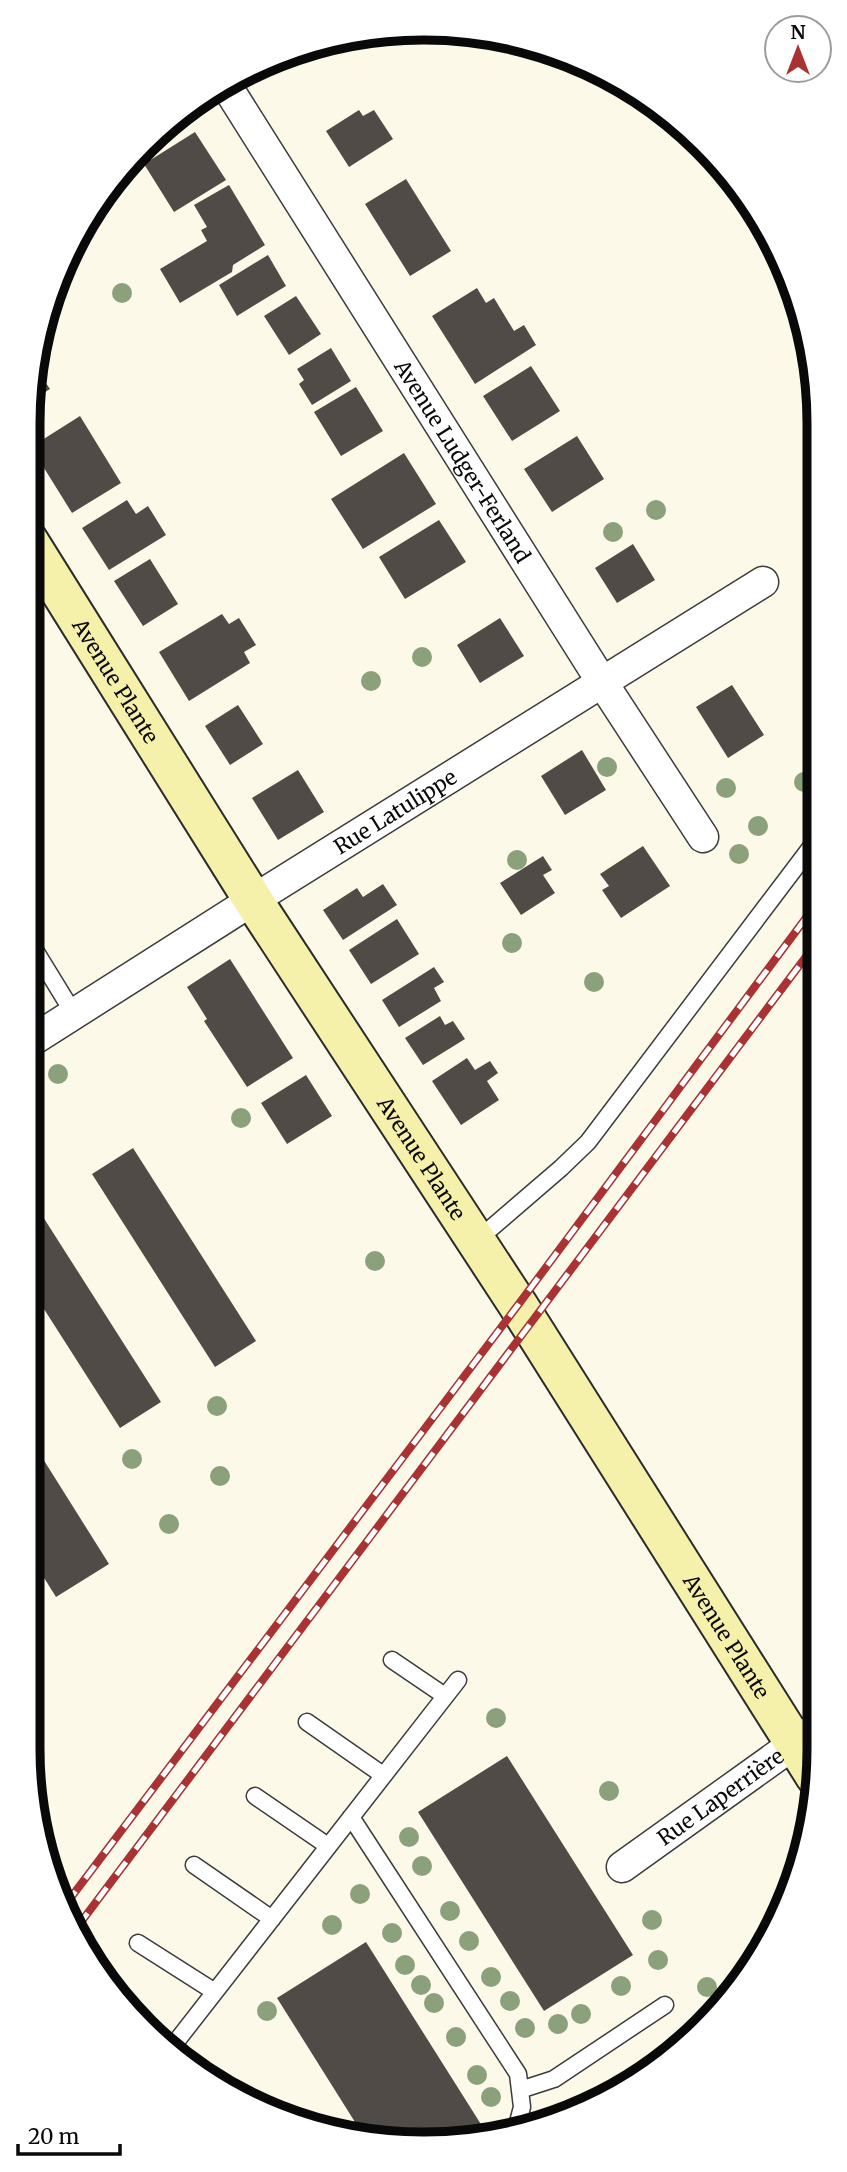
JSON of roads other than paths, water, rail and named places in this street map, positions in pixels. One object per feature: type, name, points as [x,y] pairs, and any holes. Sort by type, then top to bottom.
[{"type":"street","name":"Avenue Ludger-Ferland","points":[[231,92],[602,682],[703,837]]},
{"type":"street","name":"Avenue Plante","points":[[40,559],[253,900],[475,1242],[807,1734]]},
{"type":"street","name":"Rue Latulippe","points":[[40,1035],[763,582]]},
{"type":"street","name":"Rue Laperrière","points":[[622,1867],[807,1734]]},
{"type":"lane","points":[[475,1242],[588,1142],[807,852]]},
{"type":"lane","points":[[40,959],[74,1014]]},
{"type":"lane","points":[[392,1660],[445,1696]]},
{"type":"lane","points":[[176,2041],[458,1680]]},
{"type":"lane","points":[[307,1722],[383,1775]]},
{"type":"lane","points":[[254,1796],[328,1846]]},
{"type":"lane","points":[[351,1817],[518,2074],[522,2107],[519,2120]]},
{"type":"lane","points":[[194,1865],[272,1919]]},
{"type":"lane","points":[[138,1943],[215,1992]]},
{"type":"lane","points":[[520,2090],[554,2079],[665,2005]]},
{"type":"railway","points":[[70,1898],[807,916]]},
{"type":"railway","points":[[82,1921],[807,955]]}]
